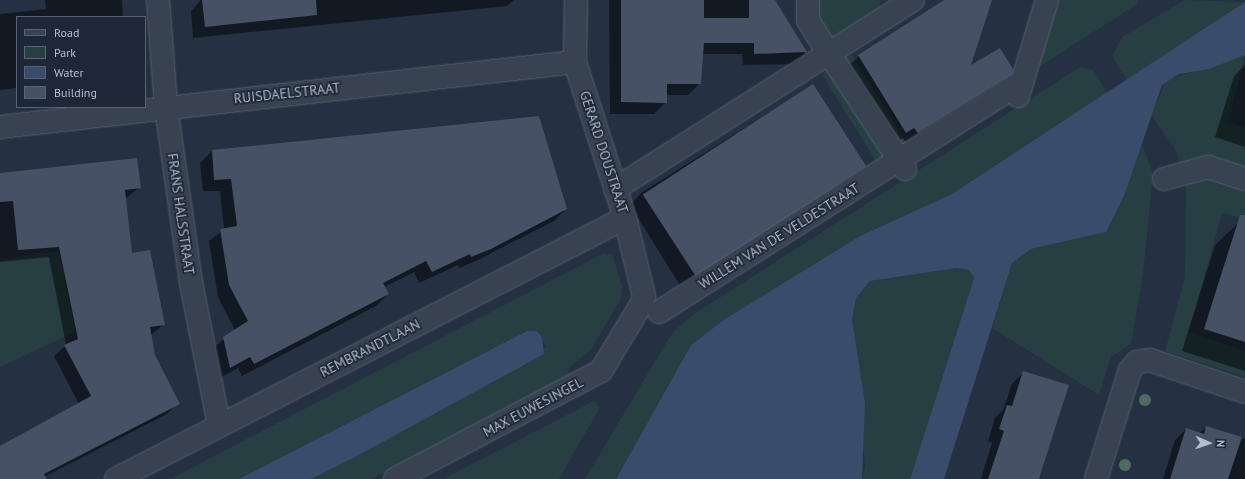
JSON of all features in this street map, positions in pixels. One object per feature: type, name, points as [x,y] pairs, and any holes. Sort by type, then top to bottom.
[{"type":"street","name":"FRANS HALSSTRAAT","points":[[158,0],[166,107],[191,283],[219,426]]},
{"type":"street","name":"GERARD DOUSTRAAT","points":[[576,0],[575,62],[624,218],[644,296],[650,308]]},
{"type":"street","points":[[808,0],[808,20],[831,52],[902,165]]},
{"type":"street","points":[[615,189],[913,0]]},
{"type":"street","name":"WILLEM VAN DE VELDESTRAAT","points":[[650,308],[902,165],[1019,90],[1047,0]]},
{"type":"street","name":"RUISDAELSTRAAT","points":[[0,128],[166,107],[575,62]]},
{"type":"street","points":[[1164,179],[1208,167],[1245,179]]},
{"type":"street","name":"REMBRANDTLAAN","points":[[116,479],[624,218]]},
{"type":"street","name":"MAX EUWESINGEL","points":[[394,479],[601,371],[650,308]]},
{"type":"street","points":[[1096,479],[1130,370],[1137,362],[1150,360],[1245,392]]},
{"type":"green space","points":[[813,0],[880,0],[880,8],[812,51]]},
{"type":"green space","points":[[1053,0],[1138,0],[1136,5],[1031,72]]},
{"type":"green space","points":[[1185,0],[1245,2],[1128,82],[1112,56],[1122,37]]},
{"type":"green space","points":[[852,55],[908,145],[878,164],[821,74]]},
{"type":"green space","points":[[1245,55],[1228,122],[1245,128],[1245,219],[1222,213],[1189,332],[1245,351],[1245,377],[1165,351],[1185,277],[1186,179],[1174,147],[1151,115],[1166,80]]},
{"type":"green space","points":[[1080,67],[1093,70],[1108,94],[952,194],[860,236],[725,319],[691,345],[616,479],[585,479],[674,331],[697,312]]},
{"type":"green space","points":[[1141,142],[1153,174],[1143,275],[1131,344],[1111,357],[1099,395],[992,328],[1012,263],[1031,249],[1106,232],[1124,196]]},
{"type":"green space","points":[[59,251],[75,332],[0,367],[0,260]]},
{"type":"green space","points":[[604,253],[613,256],[622,287],[621,299],[590,351],[567,369],[570,376],[371,479],[311,479],[546,347],[537,331],[527,331],[239,479],[170,479]]},
{"type":"green space","points":[[957,268],[969,270],[974,278],[910,479],[862,479],[865,467],[852,320],[856,298],[870,281]]},
{"type":"green space","points":[[594,401],[600,408],[559,479],[443,479]]},
{"type":"water","points":[[1245,2],[1245,55],[1209,69],[1179,74],[1162,85],[1124,196],[1106,232],[1031,249],[1012,263],[944,479],[910,479],[974,278],[969,270],[957,268],[870,281],[856,298],[852,320],[865,403],[862,479],[616,479],[691,345],[725,319],[860,236],[952,194]]},
{"type":"water","points":[[527,331],[537,331],[542,337],[544,354],[357,456],[311,479],[239,479]]},
{"type":"building","points":[[202,0],[316,0],[317,15],[205,27]]},
{"type":"building","points":[[621,0],[704,0],[704,18],[749,18],[749,0],[775,0],[807,52],[754,54],[754,43],[704,43],[701,84],[667,84],[667,103],[621,102]]},
{"type":"building","points":[[944,0],[992,0],[971,65],[1000,48],[1013,69],[1012,74],[918,133],[914,128],[906,133],[858,55]]},
{"type":"building","points":[[813,84],[866,166],[696,277],[643,195]]},
{"type":"building","points":[[539,116],[567,209],[491,249],[471,257],[470,254],[432,272],[426,261],[383,283],[389,294],[254,364],[250,357],[230,368],[223,337],[248,321],[229,285],[220,229],[237,226],[231,179],[214,180],[212,150]]},
{"type":"building","points":[[137,158],[141,188],[125,190],[132,253],[150,250],[165,325],[150,327],[155,355],[180,404],[44,474],[47,479],[0,479],[0,446],[91,396],[64,345],[78,339],[59,247],[18,250],[13,201],[0,202],[0,173]]},
{"type":"building","points":[[1240,215],[1245,215],[1245,342],[1204,329]]},
{"type":"building","points":[[1023,371],[1069,385],[1039,479],[988,479],[1004,431],[999,429],[1007,405],[1012,406]]},
{"type":"building","points":[[1206,426],[1242,437],[1228,479],[1170,479],[1186,428],[1204,434]]}]
